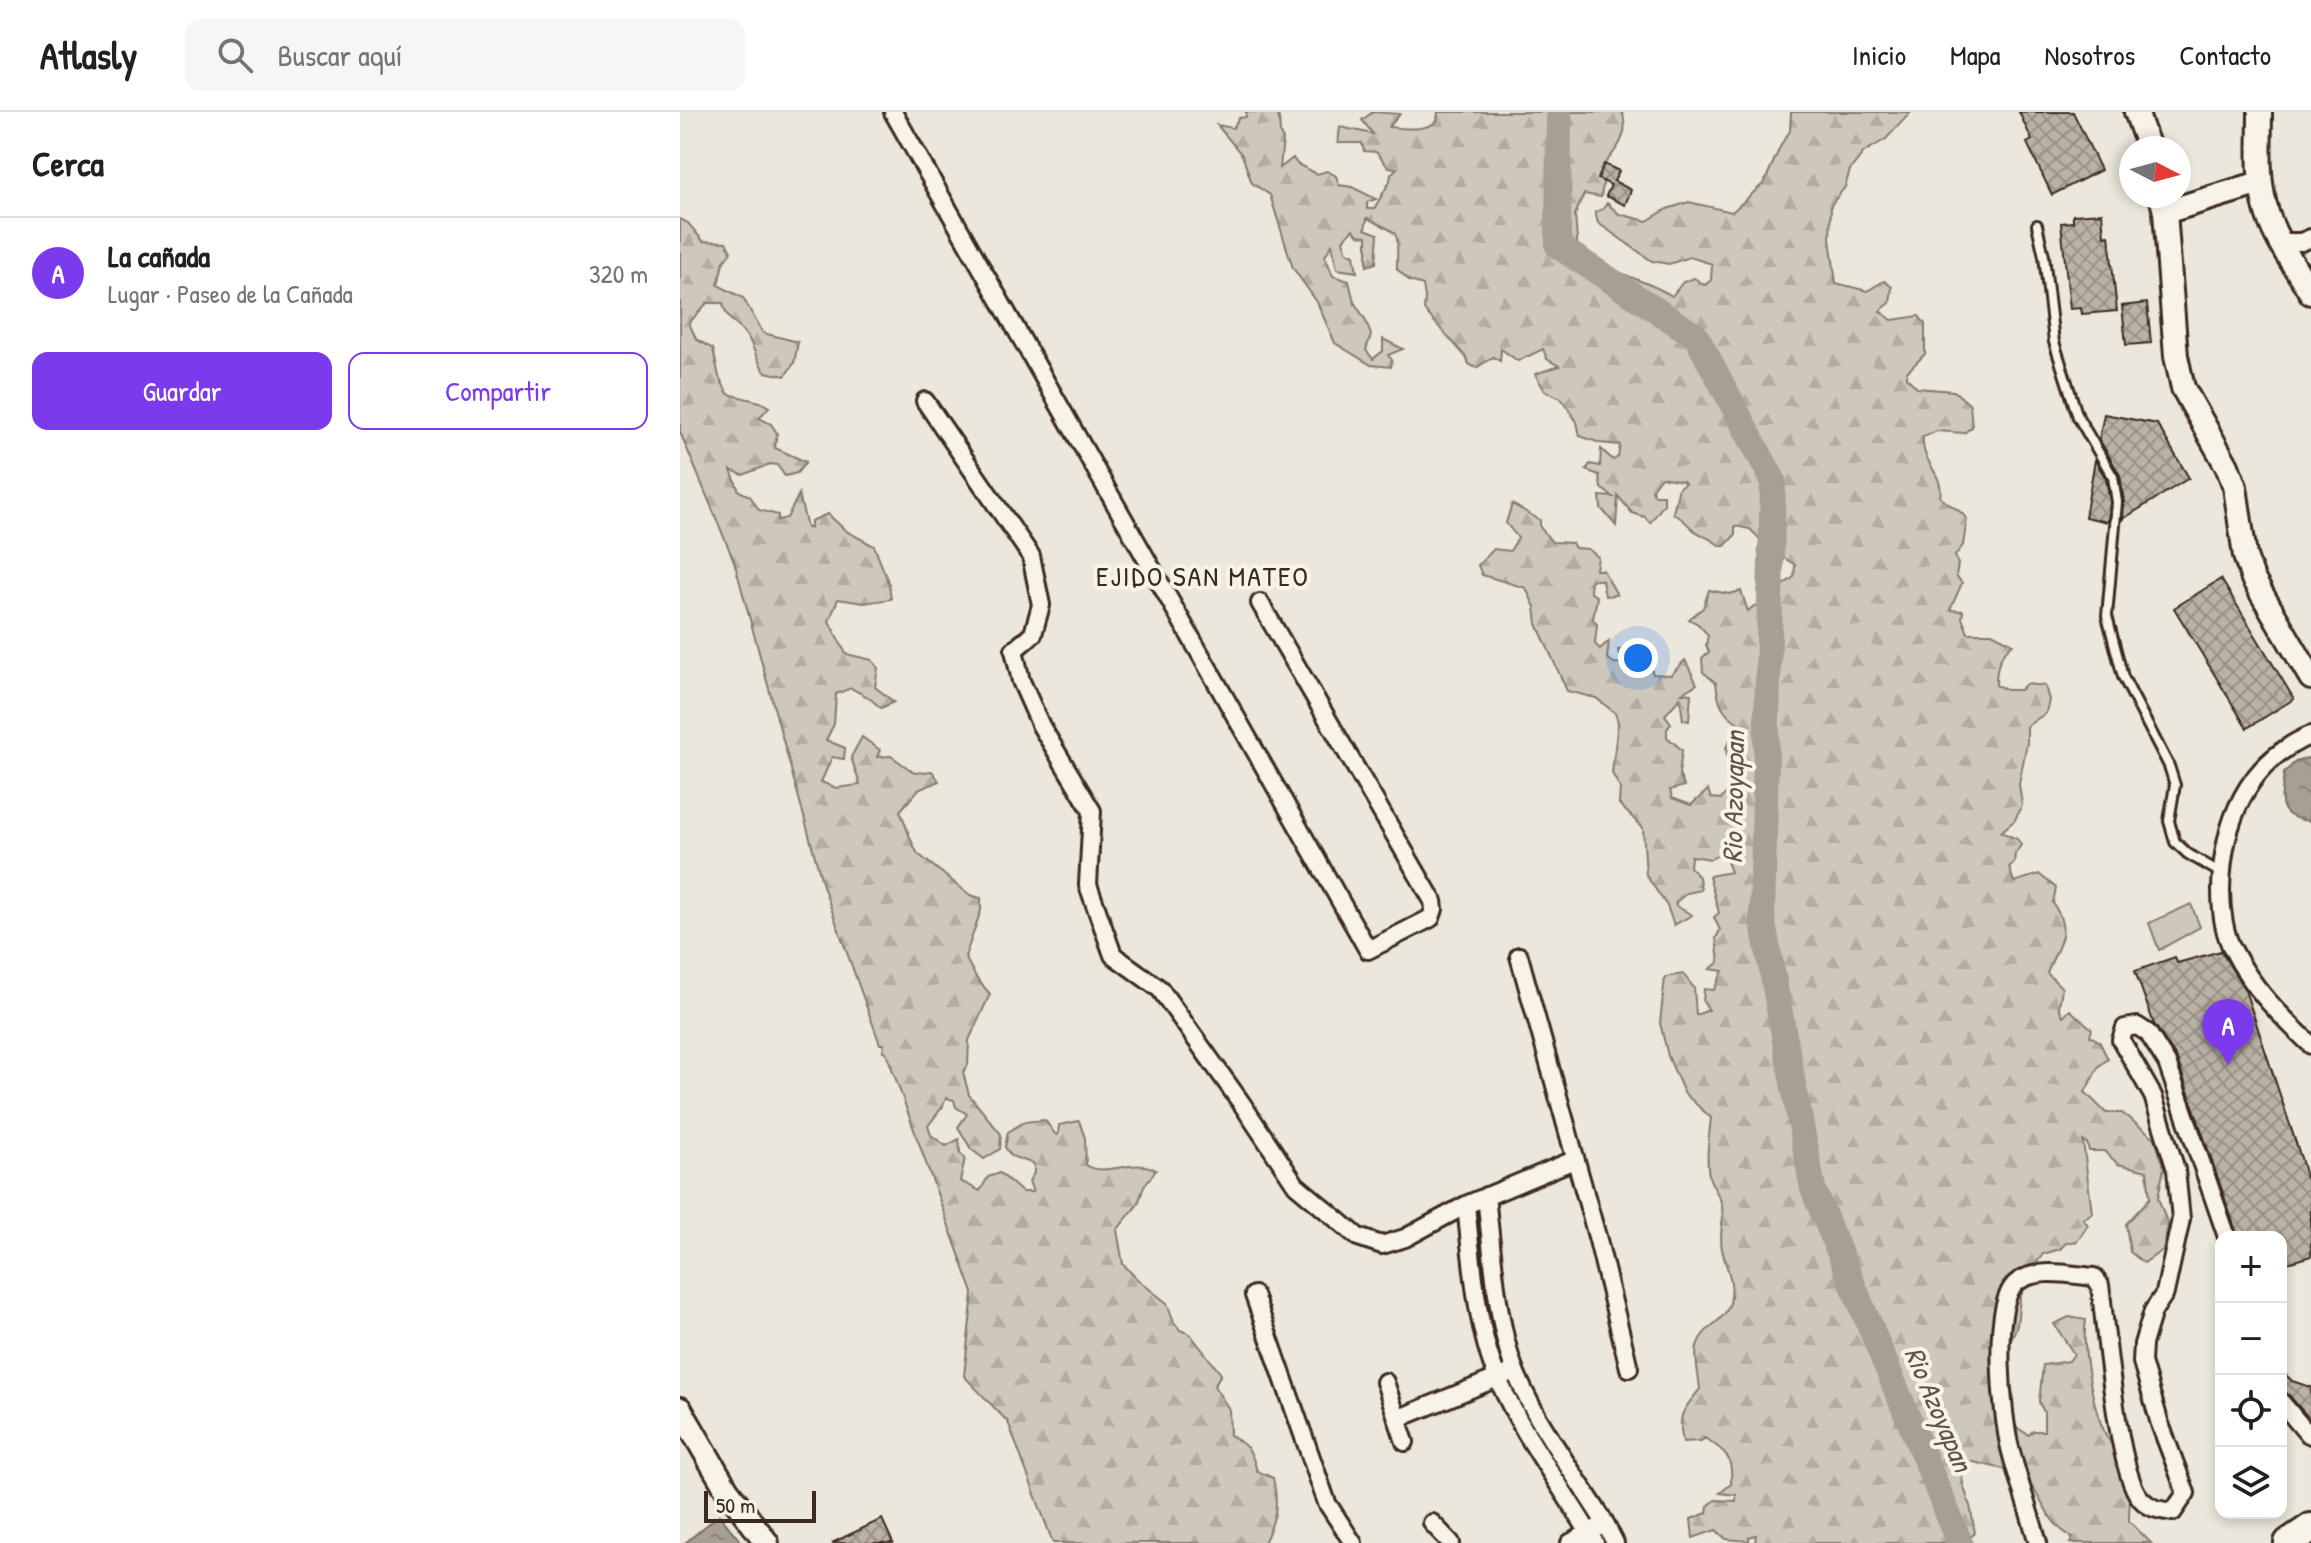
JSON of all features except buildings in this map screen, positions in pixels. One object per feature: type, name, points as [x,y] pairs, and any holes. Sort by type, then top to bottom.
[{"type":"highway","points":[[2289,1543],[2311,1528]]},
{"type":"street","points":[[893,112],[1368,950],[1431,918],[1433,901],[1260,603]]},
{"type":"street","points":[[2136,112],[2145,136]]},
{"type":"street","points":[[2260,112],[2260,183],[2265,208],[2311,293]]},
{"type":"street","points":[[2191,198],[2260,183]]},
{"type":"street","points":[[2163,208],[2176,356],[2183,388],[2227,466],[2235,487],[2245,556],[2253,579],[2311,678]]},
{"type":"street","points":[[2281,242],[2301,242],[2311,238]]},
{"type":"street","points":[[925,401],[1031,556],[1041,605],[1033,634],[1014,650],[1021,681],[1041,726],[1092,811],[1088,885],[1113,955],[1160,989],[1296,1185],[1358,1237],[1382,1245],[1405,1238],[1466,1205],[1574,1160]]},
{"type":"street","points":[[2311,735],[2291,743],[2275,756],[2249,786],[2227,834],[2221,906],[2231,948],[2264,998],[2311,1045]]},
{"type":"street","points":[[1519,956],[1598,1240],[1629,1368]]},
{"type":"street","points":[[2038,1543],[2009,1445],[2000,1376],[2002,1314],[2014,1284],[2034,1274],[2094,1277],[2100,1285],[2121,1446],[2138,1496],[2154,1510],[2173,1512],[2186,1493],[2160,1424],[2142,1362],[2143,1344],[2153,1311],[2165,1293],[2181,1219],[2176,1170],[2153,1096],[2121,1040],[2125,1028],[2137,1026],[2148,1033],[2167,1063],[2225,1231]]},
{"type":"street","points":[[1486,1196],[1497,1295],[1509,1355],[1529,1401],[1615,1543]]},
{"type":"street","points":[[1466,1205],[1476,1299],[1497,1377],[1536,1451],[1592,1538]]},
{"type":"street","points":[[1254,1295],[1327,1503],[1353,1543]]},
{"type":"street","points":[[1397,1419],[1516,1370]]},
{"type":"street","points":[[1385,1382],[1405,1442]]},
{"type":"street","points":[[680,1409],[727,1490],[767,1543]]},
{"type":"street","points":[[2287,1409],[2311,1435]]},
{"type":"street","points":[[1432,1523],[1451,1543]]},
{"type":"street","points":[[1570,1543],[1592,1538],[1605,1523]]},
{"type":"lane","points":[[2037,225],[2044,256],[2054,342],[2078,417],[2113,477],[2117,502],[2107,616],[2123,677],[2169,766],[2175,785],[2169,821],[2175,842],[2188,854],[2222,874]]},
{"type":"green space","points":[[1246,112],[1276,112],[1278,115],[1283,139],[1280,168],[1293,158],[1297,164],[1317,174],[1327,171],[1336,176],[1339,185],[1352,187],[1376,199],[1367,202],[1367,209],[1374,209],[1397,168],[1388,167],[1376,152],[1364,151],[1362,143],[1338,143],[1340,127],[1373,134],[1362,120],[1373,112],[1400,114],[1389,127],[1414,128],[1426,127],[1437,121],[1438,112],[1622,112],[1623,136],[1600,169],[1604,177],[1601,197],[1584,194],[1575,215],[1578,254],[1591,257],[1575,264],[1599,275],[1605,264],[1672,296],[1683,282],[1694,278],[1705,285],[1711,280],[1712,264],[1690,257],[1669,264],[1652,261],[1598,223],[1595,212],[1607,203],[1619,214],[1647,221],[1667,209],[1689,202],[1732,212],[1764,183],[1790,131],[1791,112],[1911,112],[1886,139],[1864,152],[1831,205],[1830,239],[1836,283],[1867,291],[1884,281],[1892,287],[1890,303],[1880,311],[1892,320],[1919,316],[1925,324],[1925,354],[1907,372],[1906,377],[1917,388],[1954,391],[1970,405],[1972,427],[1964,433],[1937,431],[1923,437],[1925,454],[1939,481],[1940,497],[1967,519],[1963,545],[1955,556],[1958,564],[1956,576],[1962,583],[1950,610],[1963,611],[1962,618],[1968,633],[1992,633],[2013,644],[1999,662],[1996,685],[2007,690],[2020,690],[2026,684],[2045,686],[2049,700],[2046,713],[2027,726],[2019,784],[2022,805],[2015,820],[2001,832],[2017,839],[2021,845],[2014,863],[2009,867],[2014,882],[2039,874],[2056,888],[2053,903],[2063,930],[2047,973],[2062,988],[2059,1007],[2063,1016],[2070,1010],[2092,1029],[2090,1036],[2099,1041],[2108,1059],[2099,1066],[2085,1092],[2106,1113],[2122,1113],[2155,1138],[2164,1168],[2158,1198],[2168,1225],[2163,1250],[2144,1263],[2130,1252],[2126,1224],[2150,1198],[2147,1171],[2118,1164],[2104,1151],[2089,1151],[2087,1143],[2083,1141],[2092,1213],[2083,1219],[2088,1225],[2077,1241],[2043,1254],[2032,1269],[2020,1298],[2017,1325],[2010,1343],[2010,1383],[2014,1398],[2006,1404],[2014,1426],[2029,1435],[2033,1431],[2044,1431],[2044,1412],[2039,1402],[2043,1365],[2069,1361],[2074,1354],[2054,1324],[2069,1317],[2086,1320],[2087,1362],[2097,1410],[2106,1435],[2130,1478],[2129,1521],[2151,1543],[2070,1543],[2073,1537],[2054,1522],[2032,1487],[2023,1495],[2012,1471],[1965,1460],[1962,1478],[1975,1533],[1963,1543],[1755,1543],[1756,1535],[1749,1537],[1749,1541],[1726,1539],[1716,1530],[1693,1538],[1691,1519],[1707,1513],[1708,1506],[1715,1500],[1736,1501],[1736,1495],[1720,1493],[1731,1484],[1731,1467],[1727,1456],[1705,1438],[1683,1442],[1681,1425],[1686,1408],[1700,1389],[1697,1346],[1727,1310],[1731,1287],[1721,1244],[1722,1206],[1709,1172],[1711,1118],[1684,1093],[1668,1056],[1660,1023],[1665,977],[1683,974],[1694,988],[1696,1015],[1709,1010],[1703,1002],[1704,989],[1714,990],[1723,971],[1710,969],[1719,962],[1716,938],[1720,930],[1714,917],[1719,913],[1709,876],[1731,872],[1723,852],[1711,859],[1691,856],[1690,867],[1699,877],[1701,890],[1687,893],[1676,902],[1676,906],[1692,915],[1674,925],[1667,906],[1646,875],[1643,828],[1619,804],[1620,788],[1612,773],[1618,722],[1615,713],[1596,698],[1567,691],[1537,624],[1535,607],[1526,588],[1482,575],[1478,565],[1494,549],[1510,551],[1518,538],[1506,523],[1512,504],[1540,520],[1540,527],[1552,542],[1572,543],[1575,548],[1588,549],[1598,557],[1596,570],[1603,570],[1617,595],[1605,596],[1602,580],[1591,580],[1590,592],[1597,597],[1593,619],[1597,624],[1595,644],[1600,649],[1609,641],[1607,658],[1614,663],[1625,664],[1618,650],[1632,648],[1636,644],[1642,646],[1653,674],[1671,675],[1685,660],[1697,684],[1682,693],[1691,694],[1689,721],[1683,720],[1680,698],[1665,715],[1671,723],[1667,737],[1682,750],[1679,774],[1684,786],[1670,790],[1672,798],[1691,805],[1708,790],[1711,798],[1721,799],[1732,787],[1726,748],[1739,723],[1725,711],[1716,683],[1703,672],[1702,658],[1709,652],[1706,645],[1708,635],[1689,619],[1703,608],[1709,590],[1729,594],[1741,591],[1748,611],[1754,606],[1770,604],[1776,590],[1794,577],[1795,565],[1776,553],[1763,558],[1758,551],[1761,540],[1750,529],[1735,526],[1735,535],[1725,546],[1695,531],[1673,513],[1679,487],[1685,483],[1683,481],[1661,477],[1652,489],[1654,495],[1664,495],[1664,504],[1650,523],[1645,517],[1632,513],[1618,496],[1616,526],[1601,508],[1600,496],[1613,497],[1601,488],[1599,475],[1586,470],[1590,464],[1600,466],[1601,449],[1613,460],[1618,457],[1620,445],[1600,443],[1580,436],[1577,422],[1561,398],[1545,391],[1535,374],[1559,366],[1547,359],[1543,349],[1518,361],[1501,349],[1500,361],[1493,357],[1476,368],[1469,364],[1424,310],[1423,285],[1410,281],[1397,269],[1396,235],[1367,218],[1365,229],[1378,234],[1376,263],[1367,266],[1367,236],[1358,235],[1353,229],[1343,240],[1347,252],[1354,255],[1357,272],[1337,269],[1332,244],[1325,256],[1333,276],[1349,281],[1354,302],[1371,335],[1366,350],[1373,359],[1383,351],[1383,339],[1403,349],[1388,355],[1392,360],[1391,367],[1371,365],[1335,343],[1317,302],[1293,268],[1270,195],[1252,183],[1242,155],[1217,125],[1233,128],[1239,118],[1246,117]]},
{"type":"green space","points":[[680,219],[688,223],[703,241],[726,242],[731,252],[723,263],[718,285],[743,298],[763,333],[798,342],[794,363],[785,376],[765,372],[750,341],[728,316],[723,303],[707,303],[689,323],[696,339],[713,349],[719,377],[728,394],[769,407],[759,418],[771,424],[777,433],[775,448],[806,462],[797,473],[785,476],[777,465],[770,464],[743,475],[731,470],[739,491],[750,496],[759,510],[778,515],[778,520],[787,518],[799,494],[807,528],[811,528],[811,521],[828,514],[846,531],[874,546],[889,584],[891,599],[864,603],[838,599],[829,621],[846,654],[872,660],[878,668],[875,687],[894,702],[881,708],[851,688],[836,694],[834,724],[826,740],[845,748],[844,759],[832,757],[821,782],[836,788],[860,785],[851,757],[862,737],[880,750],[877,757],[891,756],[915,773],[932,771],[939,781],[918,790],[900,811],[918,854],[970,895],[981,898],[981,910],[965,957],[990,994],[969,1040],[968,1065],[963,1072],[969,1095],[1001,1134],[1000,1149],[984,1159],[971,1149],[958,1127],[967,1114],[956,1107],[954,1100],[946,1098],[928,1126],[931,1135],[946,1146],[959,1139],[960,1153],[965,1158],[960,1181],[980,1191],[988,1177],[1000,1173],[1022,1192],[1033,1192],[1029,1181],[1034,1173],[1034,1164],[1011,1156],[1005,1147],[1008,1132],[1024,1122],[1045,1120],[1058,1135],[1059,1125],[1079,1121],[1085,1138],[1086,1165],[1102,1169],[1139,1166],[1156,1170],[1144,1186],[1138,1204],[1117,1230],[1123,1264],[1167,1303],[1180,1330],[1190,1334],[1221,1374],[1214,1386],[1229,1409],[1230,1435],[1248,1449],[1257,1471],[1273,1478],[1275,1512],[1264,1543],[1053,1543],[1008,1422],[964,1376],[973,1293],[886,1052],[883,1051],[884,1044],[880,1044],[823,886],[734,561],[680,432]]},
{"type":"green space","points":[[2191,904],[2200,927],[2159,950],[2149,923]]},
{"type":"water","points":[[2307,758],[2311,760],[2309,821],[2290,816],[2282,799],[2284,773],[2295,762]]},
{"type":"water","points":[[719,1515],[742,1543],[685,1543]]},
{"type":"waterway","name":"Rio Azoyapan","points":[[1559,112],[1558,246],[1696,336],[1773,480],[1762,918],[1813,1189],[1960,1543]]},
{"type":"place","name":"La cañada","points":[[2228,1065]]},
{"type":"district","name":"EJIDO SAN MATEO","points":[[1203,576]]}]
